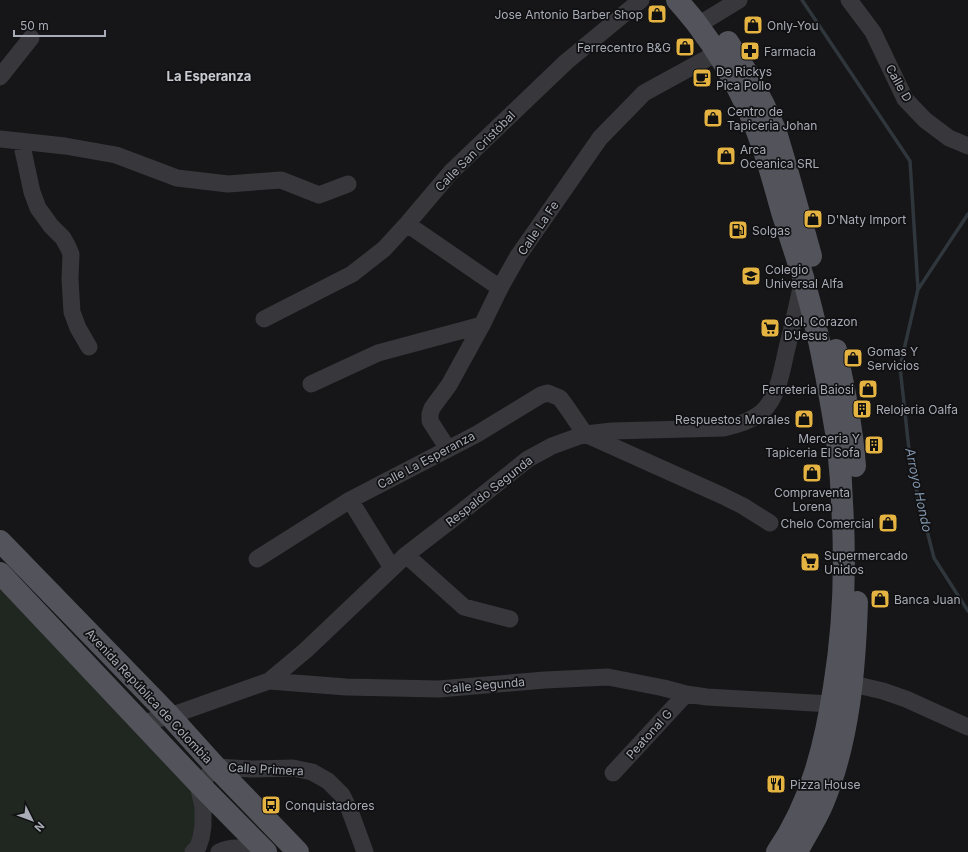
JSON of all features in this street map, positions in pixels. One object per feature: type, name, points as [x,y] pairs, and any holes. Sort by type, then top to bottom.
[{"type":"main road","points":[[677,0],[728,42],[746,71],[776,132],[821,288],[843,384],[850,423],[857,502],[858,595],[856,637],[844,682],[831,704],[824,744],[816,772],[803,805],[777,852]]},
{"type":"main road","points":[[696,0],[717,53],[731,75],[746,105],[770,167],[782,212],[803,278],[815,325],[833,410],[840,464],[844,526],[841,635],[844,682],[841,747],[832,778],[822,804],[797,852]]},
{"type":"main road","name":"Avenida República de Colombia","points":[[0,540],[170,716],[297,852]]},
{"type":"main road","name":"Avenida República de Colombia","points":[[0,573],[199,784],[266,852]]},
{"type":"street","name":"Calle San Cristóbal","points":[[264,319],[352,274],[384,249],[450,172],[560,68],[641,0]]},
{"type":"street","points":[[704,22],[739,0]]},
{"type":"street","name":"Calle D","points":[[849,0],[873,32],[905,99],[925,120],[949,138],[968,146]]},
{"type":"street","points":[[0,77],[31,38]]},
{"type":"street","name":"Calle La Fe","points":[[448,449],[430,421],[432,408],[449,386],[518,256],[600,138],[644,93],[717,53]]},
{"type":"street","points":[[0,139],[65,146],[116,155],[177,178],[228,184],[281,180],[319,195],[348,184]]},
{"type":"street","points":[[21,141],[32,192],[38,208],[51,226],[63,238],[71,254],[70,279],[72,312],[78,328],[89,347]]},
{"type":"street","points":[[407,224],[500,288]]},
{"type":"street","name":"Respaldo Segunda","points":[[269,681],[306,650],[406,555],[528,459],[552,446],[585,434],[612,431],[724,428],[737,425],[756,416],[764,410],[776,392],[803,278]]},
{"type":"street","points":[[311,384],[378,353],[482,325]]},
{"type":"street","name":"Calle La Esperanza","points":[[257,559],[350,500],[477,434],[540,395],[548,393],[560,398],[585,434]]},
{"type":"street","points":[[585,434],[723,496],[770,522]]},
{"type":"street","points":[[350,500],[392,568]]},
{"type":"street","points":[[406,555],[464,607],[510,619]]},
{"type":"street","name":"Calle Segunda","points":[[142,723],[170,716],[269,681],[346,687],[439,689],[545,680],[608,677],[686,694],[707,697],[831,704]]},
{"type":"street","points":[[844,682],[883,691],[906,699],[968,727]]},
{"type":"street","name":"Peatonal G","points":[[613,773],[686,694]]},
{"type":"street","points":[[194,852],[198,847],[203,826],[203,807],[198,786],[216,767]]},
{"type":"street","name":"Calle Primera","points":[[216,767],[251,769],[293,768],[312,772],[328,781],[342,795],[350,811],[365,852]]},
{"type":"street","points":[[219,852],[234,848],[248,848],[263,852]]},
{"type":"shaded area","points":[[0,581],[192,785],[198,810],[193,845],[186,852],[0,852]]},
{"type":"waterway","name":"Arroyo Hondo","points":[[802,0],[910,161],[918,289],[900,367],[911,468],[934,558],[968,611]]},
{"type":"waterway","points":[[919,288],[968,214]]},
{"type":"place","name":"Jose Antonio Barber Shop","points":[[657,14]]},
{"type":"place","name":"Only-You","points":[[753,25]]},
{"type":"place","name":"Ferrecentro B&G","points":[[685,47]]},
{"type":"place","name":"Farmacia","points":[[750,51]]},
{"type":"place","name":"De Rickys Pica Pollo","points":[[702,78]]},
{"type":"place","name":"Centro de Tapiceria Johan","points":[[713,118]]},
{"type":"place","name":"Arca Oceanica SRL","points":[[726,156]]},
{"type":"place","name":"D'Naty Import","points":[[813,219]]},
{"type":"place","name":"Solgas","points":[[738,230]]},
{"type":"place","name":"Colegio Universal Alfa","points":[[751,276]]},
{"type":"place","name":"Col. Corazon D'Jesus","points":[[770,328]]},
{"type":"place","name":"Gomas Y Servicios","points":[[853,358]]},
{"type":"place","name":"Ferreteria Baiosi","points":[[868,389]]},
{"type":"place","name":"Relojeria Oalfa","points":[[862,409]]},
{"type":"place","name":"Respuestos Morales","points":[[804,419]]},
{"type":"place","name":"Merceria Y Tapiceria El Sofa","points":[[874,445]]},
{"type":"place","name":"Compraventa Lorena","points":[[812,473]]},
{"type":"place","name":"Chelo Comercial","points":[[888,523]]},
{"type":"place","name":"Supermercado Unidos","points":[[810,562]]},
{"type":"place","name":"Banca Juan","points":[[880,599]]},
{"type":"place","name":"Pizza House","points":[[776,784]]},
{"type":"place","name":"Conquistadores","points":[[271,805]]},
{"type":"district","name":"La Esperanza","points":[[209,76]]}]
